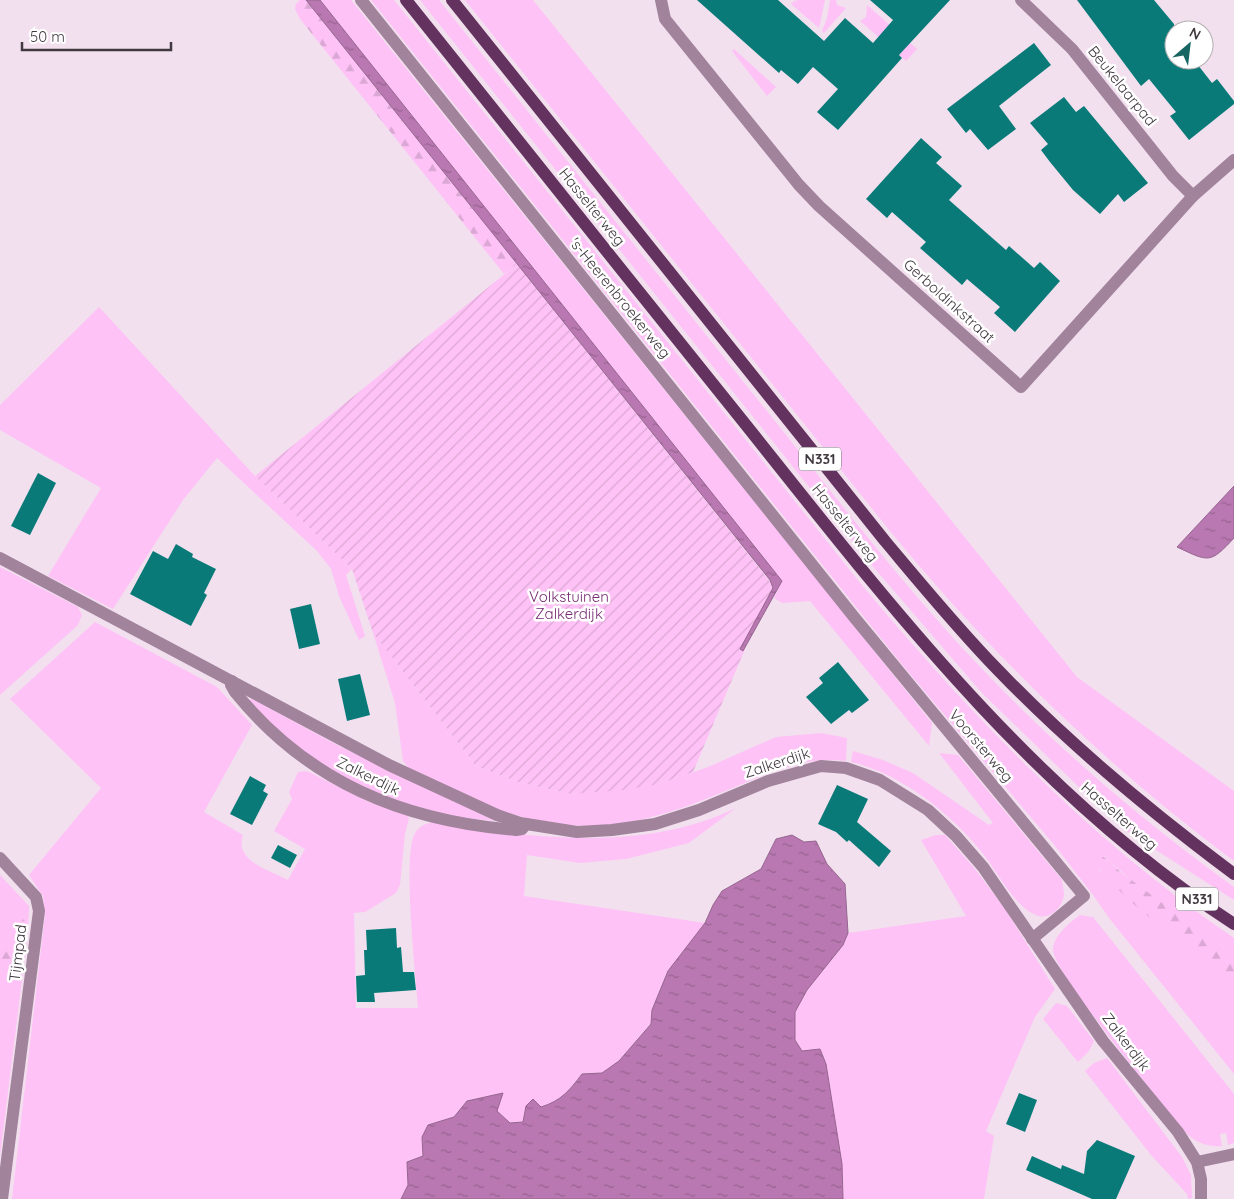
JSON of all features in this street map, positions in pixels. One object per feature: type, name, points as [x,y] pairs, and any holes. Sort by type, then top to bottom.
[{"type":"main road","name":"Hasselterweg","points":[[406,0],[845,550],[956,681],[1058,785],[1108,829],[1160,873],[1234,924]]},
{"type":"main road","name":"Hasselterweg","points":[[452,0],[879,534],[947,615],[998,670],[1058,730],[1190,842],[1234,874]]},
{"type":"street","name":"'s-Heerenbroekerweg","points":[[361,0],[854,616]]},
{"type":"street","name":"Gerboldinkstraat","points":[[661,0],[665,18],[799,185],[830,216],[1021,387],[1193,196],[1234,160]]},
{"type":"street","name":"Beukelaarpad","points":[[1021,0],[1072,49],[1173,176],[1193,196]]},
{"type":"street","name":"Zalkerdijk","points":[[0,558],[389,765],[497,815],[526,824],[577,832],[612,830],[655,824],[699,810],[794,772],[821,766],[846,768],[880,780],[928,810],[956,836],[983,867],[1103,1040],[1178,1132],[1197,1162]]},
{"type":"street","name":"Voorsterweg","points":[[854,616],[1084,896],[1032,939]]},
{"type":"street","name":"Zalkerdijk","points":[[232,681],[235,692],[273,734],[311,764],[353,790],[395,807],[439,820],[516,830],[522,829],[526,824]]},
{"type":"street","name":"Tijmpad","points":[[0,858],[31,892],[38,904],[38,923],[2,1199]]},
{"type":"street","points":[[1201,1199],[1201,1184],[1197,1162],[1234,1154]]},
{"type":"green space","points":[[300,0],[306,0],[517,264],[504,274],[300,19],[295,9],[296,4]]},
{"type":"green space","points":[[320,0],[351,0],[932,723],[929,746],[810,601],[782,603],[774,598],[782,581]]},
{"type":"green space","points":[[371,0],[394,0],[861,584],[946,682],[1035,774],[1082,818],[1181,900],[1234,938],[1234,955],[1151,895],[1104,856],[1099,869],[1131,899],[1198,952],[1234,977],[1234,1074],[1109,918],[1056,847],[904,667]]},
{"type":"green space","points":[[420,0],[439,0],[855,521],[939,622],[998,686],[1095,777],[1163,834],[1234,887],[1234,900],[1120,827],[982,693],[869,562]]},
{"type":"green space","points":[[465,0],[533,0],[1077,677],[1234,791],[1234,861],[1186,824],[1095,747],[1010,665],[969,622],[890,531]]},
{"type":"green space","points":[[795,0],[795,2],[797,0],[825,0],[819,28],[791,4]]},
{"type":"green space","points":[[830,0],[836,0],[837,5],[846,8],[824,33],[822,31],[827,18]]},
{"type":"green space","points":[[867,5],[917,49],[906,61],[860,21],[866,17]]},
{"type":"green space","points":[[734,49],[776,87],[767,96],[732,51]]},
{"type":"green space","name":"Volkstuinen Zalkerdijk","points":[[517,264],[772,584],[773,588],[740,649],[742,651],[745,649],[693,772],[659,784],[623,790],[571,794],[518,782],[476,766],[373,633],[352,569],[255,476]]},
{"type":"green space","points":[[99,307],[255,476],[352,569],[346,575],[365,636],[359,640],[339,596],[331,569],[317,551],[217,458],[183,500],[113,609],[48,576],[101,488],[0,430],[0,405]]},
{"type":"green space","points":[[0,567],[78,607],[82,615],[78,625],[0,695]]},
{"type":"green space","points":[[95,622],[217,687],[252,725],[204,812],[243,835],[242,844],[244,852],[255,864],[288,880],[305,849],[274,831],[292,799],[289,792],[298,772],[307,771],[369,802],[407,815],[409,818],[405,834],[400,885],[396,893],[365,912],[354,913],[356,1008],[418,1008],[411,917],[410,865],[411,845],[415,833],[423,825],[434,822],[510,833],[549,836],[587,838],[626,836],[664,831],[700,822],[736,808],[689,843],[626,859],[580,863],[527,855],[524,896],[705,923],[668,971],[652,1010],[651,1023],[619,1061],[602,1073],[582,1074],[564,1095],[541,1107],[533,1099],[526,1106],[523,1122],[510,1123],[497,1111],[502,1093],[467,1101],[454,1117],[428,1125],[422,1137],[423,1156],[407,1162],[408,1185],[401,1199],[12,1199],[45,915],[43,896],[29,875],[101,788],[10,699]]},
{"type":"green space","points":[[373,633],[476,766],[518,782],[571,794],[659,784],[708,767],[776,737],[821,733],[847,738],[846,761],[814,761],[783,768],[694,803],[639,820],[586,826],[529,819],[476,801],[409,768],[403,761],[395,703]]},
{"type":"green space","points":[[252,699],[339,746],[495,821],[440,815],[355,786],[294,747],[249,700]]},
{"type":"green space","points":[[853,751],[883,760],[913,773],[989,825],[993,823],[939,753],[958,755],[1062,880],[1064,894],[1058,908],[1050,915],[1041,916],[1036,915],[1021,905],[1007,889],[984,855],[957,825],[925,798],[907,786],[889,776],[851,762]]},
{"type":"green space","points":[[936,835],[945,835],[975,869],[1005,909],[1055,989],[1035,1017],[986,1131],[994,1136],[984,1199],[843,1199],[842,1164],[833,1116],[795,1040],[795,1012],[807,990],[843,945],[848,933],[966,916],[921,840]]},
{"type":"green space","points":[[1094,855],[1106,858],[1122,873],[1234,955],[1234,977],[1157,924],[1138,908],[1105,875],[1092,858]]},
{"type":"green space","points":[[0,875],[29,906],[29,912],[0,947]]},
{"type":"green space","points":[[29,912],[27,940],[0,973],[0,947]]},
{"type":"green space","points":[[1080,915],[1093,917],[1234,1094],[1234,1143],[1228,1145],[1226,1133],[1220,1134],[1222,1146],[1217,1146],[1198,1142],[1185,1132],[1089,1011],[1058,963],[1053,950],[1059,935],[1067,925]]},
{"type":"green space","points":[[27,940],[0,1156],[0,973]]},
{"type":"green space","points":[[1056,1003],[1067,1006],[1094,1041],[1089,1051],[1078,1062],[1043,1019]]},
{"type":"green space","points":[[1107,1058],[1182,1157],[1191,1175],[1192,1198],[1188,1199],[1187,1194],[1151,1155],[1085,1071],[1094,1063]]},
{"type":"water","points":[[306,0],[320,0],[782,581],[743,651],[740,649],[773,588],[770,580]]},
{"type":"water","points":[[1234,486],[1234,538],[1214,556],[1208,558],[1196,556],[1177,547]]},
{"type":"water","points":[[792,835],[804,842],[816,841],[827,864],[845,884],[848,933],[843,945],[807,990],[795,1012],[795,1040],[802,1051],[820,1049],[826,1064],[842,1164],[843,1199],[401,1199],[408,1185],[407,1162],[423,1156],[422,1137],[428,1125],[454,1117],[467,1101],[503,1093],[497,1111],[510,1123],[523,1122],[526,1106],[533,1099],[541,1107],[548,1105],[564,1094],[582,1074],[602,1073],[619,1061],[651,1024],[652,1010],[668,971],[705,923],[722,891],[761,869],[776,839]]},
{"type":"building","points":[[697,0],[778,0],[824,41],[845,18],[873,43],[893,20],[870,0],[950,0],[899,55],[902,58],[838,130],[817,112],[838,89],[813,67],[798,84],[781,70],[779,73]]},
{"type":"building","points":[[1077,0],[1154,0],[1171,20],[1164,20],[1164,70],[1202,70],[1212,83],[1217,79],[1234,101],[1234,104],[1189,140],[1170,116],[1176,112],[1149,79],[1141,86]]},
{"type":"building","points":[[1034,43],[1051,65],[999,106],[1016,129],[988,150],[970,129],[966,133],[947,109]]},
{"type":"building","points":[[1064,97],[1076,112],[1084,106],[1148,183],[1124,202],[1118,194],[1100,214],[1073,190],[1050,162],[1041,150],[1048,144],[1030,123]]},
{"type":"building","points":[[921,138],[942,157],[936,163],[962,186],[949,200],[1006,250],[1009,246],[1034,268],[1040,262],[1060,281],[1015,332],[994,313],[1000,307],[967,279],[962,285],[920,248],[926,242],[892,212],[887,218],[866,199]]},
{"type":"building","points":[[38,473],[56,483],[30,535],[11,526]]},
{"type":"building","points":[[176,544],[193,554],[192,557],[216,569],[204,593],[207,595],[191,626],[130,594],[153,551],[168,559]]},
{"type":"building","points":[[311,604],[320,644],[299,649],[290,609]]},
{"type":"building","points":[[838,662],[869,700],[852,713],[849,710],[831,724],[806,697],[823,683],[819,678]]},
{"type":"building","points":[[360,674],[370,715],[347,721],[338,679]]},
{"type":"building","points":[[250,776],[266,785],[263,791],[268,794],[252,825],[230,814]]},
{"type":"building","points":[[837,785],[868,799],[857,822],[891,851],[879,867],[849,840],[847,842],[836,832],[818,824]]},
{"type":"building","points":[[278,845],[297,855],[290,868],[271,858]]},
{"type":"building","points":[[396,928],[397,948],[401,947],[403,972],[414,972],[416,990],[374,993],[375,1002],[357,1002],[356,976],[365,975],[364,950],[367,950],[366,930]]},
{"type":"building","points":[[1019,1093],[1037,1100],[1025,1132],[1006,1124]]},
{"type":"building","points":[[1097,1140],[1135,1156],[1116,1199],[1092,1199],[1026,1170],[1032,1156],[1061,1169],[1062,1165],[1084,1174],[1087,1151]]}]
